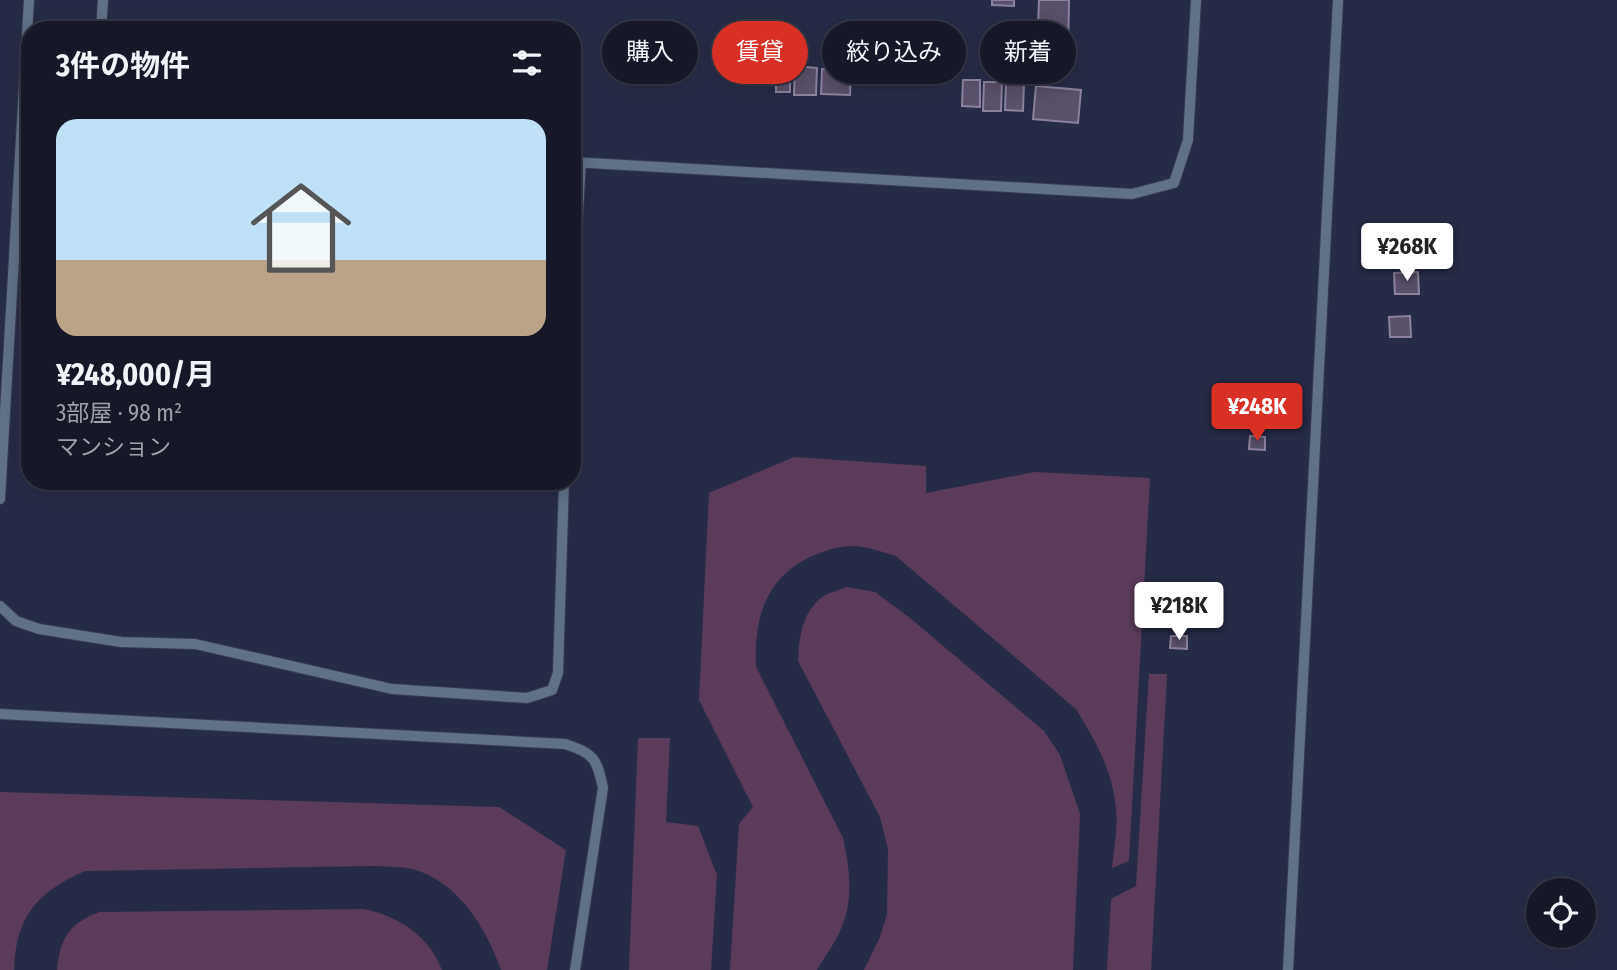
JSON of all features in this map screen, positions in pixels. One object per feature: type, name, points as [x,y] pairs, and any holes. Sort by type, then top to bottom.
[{"type":"lane","points":[[28,21],[29,0]]},
{"type":"lane","points":[[102,21],[103,0]]},
{"type":"lane","points":[[581,162],[1132,194],[1163,186],[1174,183],[1188,140],[1196,0]]},
{"type":"lane","points":[[1288,970],[1338,0]]},
{"type":"lane","points":[[0,499],[21,138]]},
{"type":"lane","points":[[0,606],[16,621],[39,629],[121,642],[195,644],[392,689],[527,698],[552,690],[558,673],[564,490]]},
{"type":"lane","points":[[0,714],[551,743],[584,750],[598,765],[603,788],[575,970]]},
{"type":"shaded area","points":[[0,0],[1617,0],[1617,970],[0,970]]},
{"type":"shaded area","points":[[794,457],[926,466],[926,493],[1035,472],[1150,478],[1129,861],[1112,868],[1116,824],[1114,795],[1102,756],[1076,709],[896,556],[860,547],[830,549],[793,567],[772,590],[760,618],[756,667],[843,838],[849,873],[847,908],[838,936],[817,970],[730,970],[739,824],[753,807],[699,700],[709,493]]},
{"type":"shaded area","points":[[847,587],[875,592],[910,618],[1044,731],[1060,755],[1080,814],[1073,970],[864,970],[880,937],[887,914],[888,849],[880,817],[798,661],[801,635],[810,611],[821,598]]},
{"type":"shaded area","points":[[1149,674],[1167,674],[1151,970],[1107,970],[1111,899],[1136,886]]},
{"type":"shaded area","points":[[638,738],[670,738],[666,822],[698,826],[717,875],[711,970],[629,970]]},
{"type":"shaded area","points":[[0,792],[499,807],[566,850],[547,970],[501,970],[480,924],[459,897],[446,886],[416,870],[373,866],[85,871],[54,888],[32,908],[19,935],[14,970],[0,970]]},
{"type":"shaded area","points":[[364,909],[389,917],[411,929],[429,947],[442,970],[57,970],[61,949],[68,933],[81,921],[100,912]]},
{"type":"building","points":[[992,0],[1014,0],[1014,6],[992,5]]},
{"type":"building","points":[[1039,0],[1069,0],[1069,21],[1038,21]]},
{"type":"building","points":[[808,67],[817,68],[816,95],[794,95],[794,84],[808,84]]},
{"type":"building","points":[[822,69],[822,84],[850,84],[850,95],[821,94]]},
{"type":"building","points":[[966,80],[980,80],[980,107],[962,106],[963,84],[966,84]]},
{"type":"building","points":[[776,84],[790,84],[790,92],[776,92]]},
{"type":"building","points":[[984,84],[1002,84],[1001,111],[983,111]]},
{"type":"building","points":[[1006,84],[1024,84],[1023,111],[1005,110]]},
{"type":"building","points":[[1036,86],[1081,90],[1078,123],[1033,119]]},
{"type":"building","points":[[1418,272],[1419,294],[1395,294],[1394,273]]},
{"type":"building","points":[[1410,316],[1411,337],[1390,337],[1389,317]]},
{"type":"building","points":[[1250,436],[1265,437],[1265,450],[1249,449]]},
{"type":"building","points":[[1171,636],[1187,636],[1187,649],[1170,648]]}]
